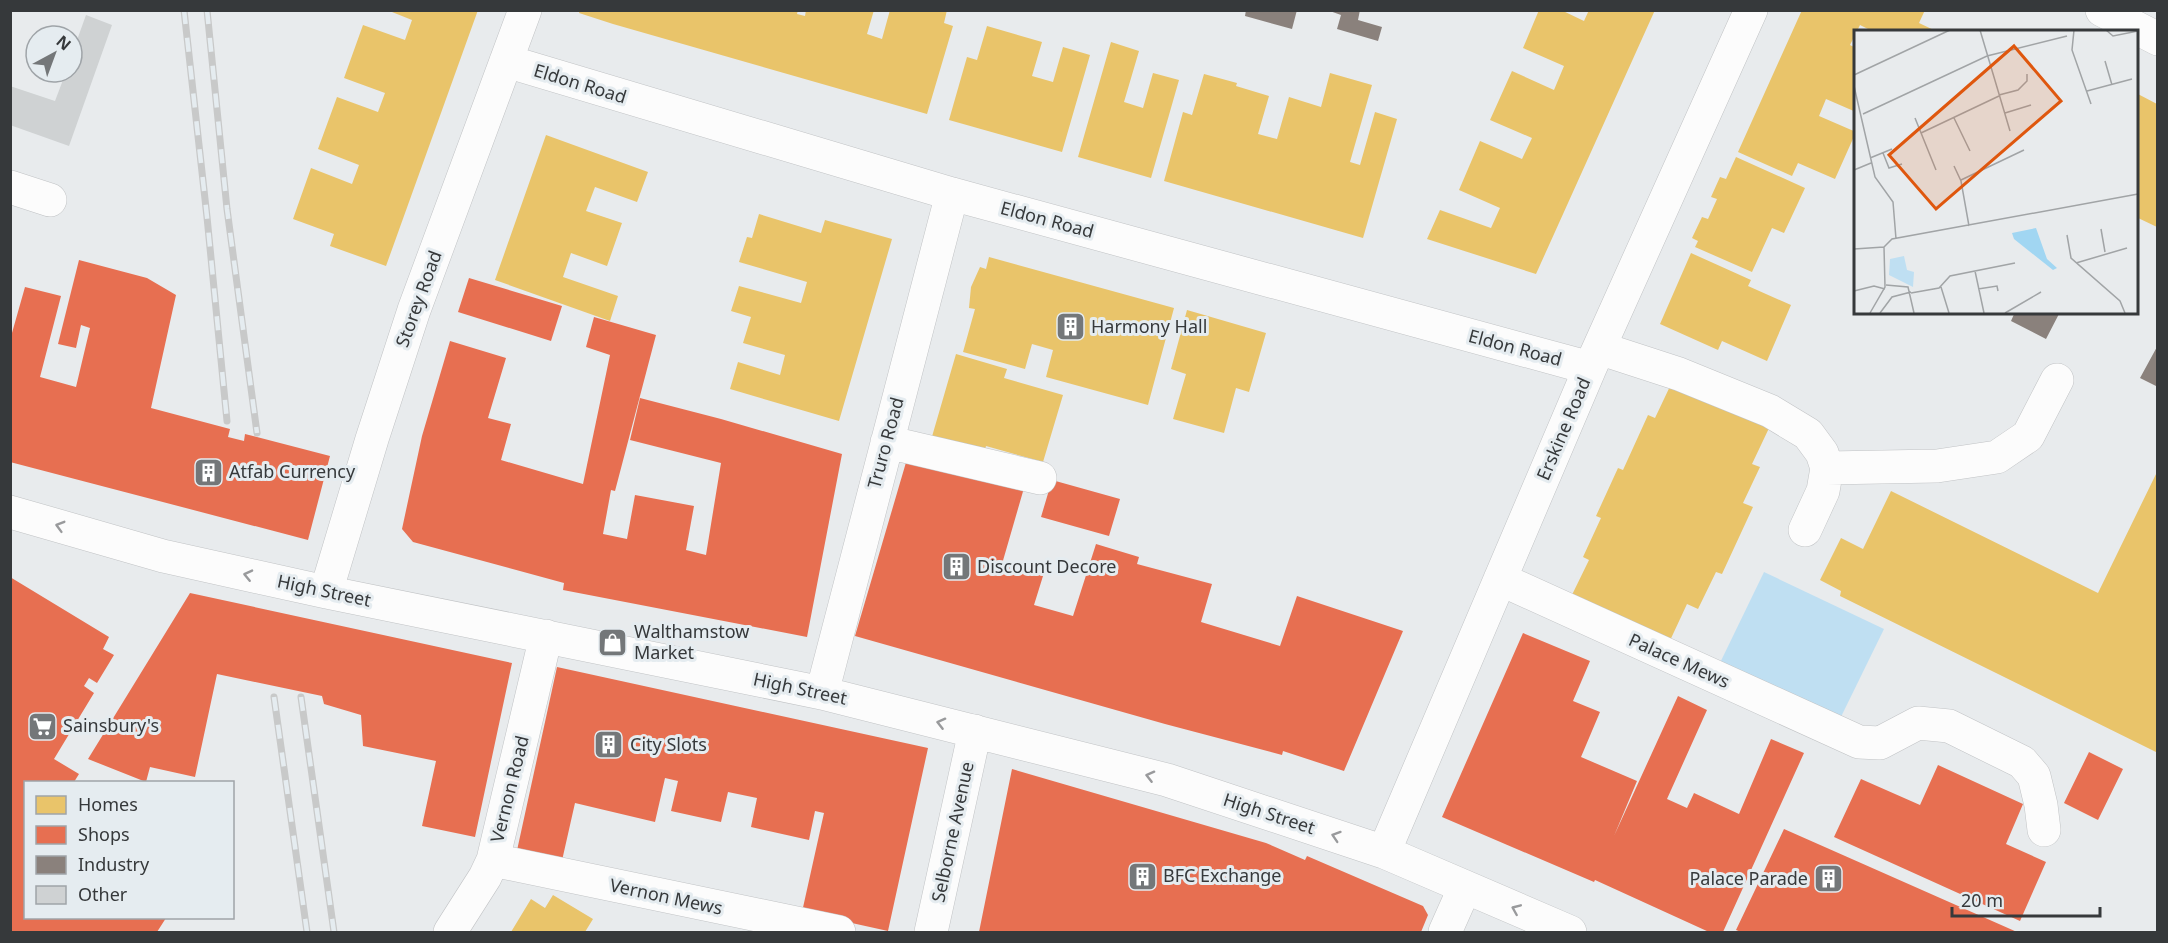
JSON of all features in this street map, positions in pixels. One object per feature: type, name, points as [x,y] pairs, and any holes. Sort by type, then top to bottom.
[{"type":"street","name":"Storey Road","points":[[326,592],[414,310],[525,10]]},
{"type":"street","name":"Erskine Road","points":[[1384,852],[1595,358],[1751,10]]},
{"type":"street","points":[[2102,10],[2157,39]]},
{"type":"street","name":"Eldon Road","points":[[506,62],[952,194],[1595,358],[1679,374],[1770,411],[1808,434],[1822,453],[1827,468]]},
{"type":"street","points":[[10,187],[50,200]]},
{"type":"street","name":"Truro Road","points":[[822,693],[952,194]]},
{"type":"street","points":[[1805,530],[1823,491],[1827,468],[1937,466],[1997,457],[2028,435],[2057,380]]},
{"type":"street","points":[[887,442],[1040,478]]},
{"type":"street","name":"High Street","points":[[10,512],[163,556],[326,592],[543,650],[822,693],[1167,780],[1384,852],[1570,933]]},
{"type":"street","name":"Palace Mews","points":[[1500,579],[1859,742],[1880,743],[1918,723],[1949,726],[2022,762],[2034,776],[2044,830]]},
{"type":"street","name":"Vernon Road","points":[[450,933],[493,860],[543,650]]},
{"type":"street","name":"Selborne Avenue","points":[[931,933],[975,731]]},
{"type":"street","name":"Vernon Mews","points":[[493,860],[839,933]]},
{"type":"street","points":[[1445,933],[1465,887]]},
{"type":"shaded area","points":[[1764,572],[1884,629],[1837,725],[1718,667]]},
{"type":"building: Homes","points":[[387,10],[478,10],[386,266],[330,246],[334,234],[293,219],[311,168],[352,184],[359,165],[318,149],[337,97],[378,112],[385,93],[344,78],[363,25],[405,40],[412,20]]},
{"type":"building: Homes","points":[[580,10],[798,10],[797,14],[805,16],[806,10],[874,10],[867,34],[882,39],[890,10],[947,10],[944,23],[953,26],[927,114],[613,24],[579,13]]},
{"type":"building: Homes","points":[[1539,10],[1561,10],[1584,21],[1589,10],[1655,10],[1536,274],[1427,239],[1440,210],[1491,228],[1500,208],[1459,190],[1480,141],[1522,159],[1532,138],[1490,120],[1512,71],[1554,90],[1564,66],[1523,48]]},
{"type":"building: Homes","points":[[1802,10],[1925,10],[1919,23],[1934,30],[1870,30],[1860,25],[1858,30],[1854,30],[1854,37],[1850,45],[1854,47],[1854,111],[1826,99],[1819,116],[1854,131],[1854,136],[1835,179],[1798,163],[1792,176],[1738,152]]},
{"type":"building: Homes","points":[[987,26],[1042,42],[1032,76],[1053,82],[1063,47],[1090,55],[1062,152],[949,120],[967,57],[977,60]]},
{"type":"building: Homes","points":[[1111,42],[1139,51],[1124,102],[1143,108],[1153,73],[1179,80],[1151,178],[1078,157]]},
{"type":"building: Homes","points":[[1330,73],[1372,85],[1350,162],[1360,165],[1375,112],[1397,119],[1363,238],[1164,181],[1183,112],[1192,115],[1204,74],[1237,83],[1236,86],[1269,96],[1258,134],[1277,139],[1289,97],[1321,107]]},
{"type":"building: Homes","points":[[2138,94],[2157,104],[2157,227],[2138,218]]},
{"type":"building: Homes","points":[[546,135],[648,172],[637,202],[595,187],[586,211],[622,223],[607,266],[571,253],[563,277],[618,296],[610,321],[495,280]]},
{"type":"building: Homes","points":[[1736,157],[1805,188],[1784,233],[1772,228],[1752,272],[1695,247],[1698,241],[1692,238],[1702,217],[1708,219],[1717,199],[1711,197],[1720,177],[1726,179]]},
{"type":"building: Homes","points":[[759,214],[821,233],[825,220],[892,239],[839,421],[730,389],[738,362],[780,375],[785,355],[743,343],[751,317],[731,311],[739,286],[801,303],[807,282],[739,262],[747,237],[752,238]]},
{"type":"building: Homes","points":[[1691,253],[1751,280],[1748,286],[1791,305],[1767,361],[1722,341],[1718,350],[1660,324]]},
{"type":"building: Homes","name":"Harmony Hall","points":[[989,257],[1174,308],[1148,405],[1046,377],[1053,350],[1032,344],[1025,369],[963,352],[975,309],[969,308],[971,287],[980,267],[986,269]]},
{"type":"building: Homes","points":[[1187,310],[1266,333],[1249,392],[1236,388],[1224,433],[1173,419],[1186,374],[1171,369]]},
{"type":"building: Homes","points":[[956,354],[1007,369],[1004,378],[1063,395],[1043,462],[986,446],[983,456],[931,440]]},
{"type":"building: Homes","points":[[1673,380],[1770,426],[1752,464],[1760,467],[1743,503],[1753,507],[1722,574],[1716,572],[1698,609],[1687,604],[1667,647],[1569,601],[1589,560],[1583,557],[1601,518],[1596,516],[1618,468],[1623,470],[1648,415],[1655,418]]},
{"type":"building: Homes","points":[[2157,472],[2156,752],[1840,596],[1841,591],[1820,580],[1841,538],[1863,549],[1891,491],[2098,593]]},
{"type":"building: Homes","points":[[553,895],[593,919],[585,932],[511,932],[531,899],[545,908]]},
{"type":"building: Shops","points":[[79,260],[147,278],[176,295],[151,408],[230,429],[228,437],[244,441],[245,434],[330,456],[308,540],[10,462],[10,340],[25,287],[61,296],[40,377],[76,387],[90,328],[81,325],[76,348],[58,344]]},
{"type":"building: Shops","points":[[469,278],[562,306],[551,341],[458,312]]},
{"type":"building: Shops","points":[[594,317],[656,335],[615,491],[611,490],[603,534],[627,539],[635,495],[694,506],[686,550],[706,555],[721,463],[630,440],[640,398],[842,454],[807,637],[563,590],[564,583],[413,542],[402,529],[422,436],[450,341],[506,358],[488,418],[511,424],[501,460],[583,484],[610,355],[586,347]]},
{"type":"building: Shops","points":[[907,459],[1024,488],[1002,564],[1043,576],[1034,605],[1073,616],[1096,544],[1139,557],[1137,564],[1212,584],[1201,622],[1280,646],[1297,596],[1403,631],[1344,771],[1283,751],[1282,755],[1165,724],[855,636]]},
{"type":"building: Shops","points":[[1052,480],[1120,499],[1109,536],[1041,517]]},
{"type":"building: Shops","name":"Sainsbury's","points":[[10,577],[109,637],[103,649],[114,655],[97,683],[89,678],[84,686],[94,693],[54,759],[79,774],[75,781],[24,781],[24,919],[165,919],[157,932],[10,932]]},
{"type":"building: Shops","points":[[190,593],[512,663],[475,837],[422,826],[436,761],[363,746],[361,715],[324,704],[322,696],[217,674],[195,777],[150,767],[146,781],[143,781],[88,759]]},
{"type":"building: Shops","points":[[1523,633],[1590,661],[1573,701],[1600,712],[1581,757],[1637,781],[1614,836],[1678,696],[1707,710],[1667,799],[1687,808],[1694,793],[1739,814],[1771,739],[1804,753],[1723,932],[1709,932],[1595,880],[1594,882],[1442,817]]},
{"type":"building: Shops","points":[[557,667],[928,748],[888,931],[802,912],[824,813],[815,811],[809,840],[751,827],[757,798],[728,792],[721,822],[671,811],[678,781],[665,778],[655,822],[575,803],[561,865],[516,855]]},
{"type":"building: Shops","points":[[2089,752],[2123,769],[2098,820],[2064,803]]},
{"type":"building: Shops","points":[[1938,765],[2023,804],[2006,844],[2046,862],[2020,921],[1834,837],[1861,779],[1920,805]]},
{"type":"building: Shops","points":[[1012,769],[1266,843],[1305,860],[1307,856],[1423,906],[1428,915],[1421,932],[979,932]]},
{"type":"building: Shops","name":"Palace Parade","points":[[1784,829],[2017,932],[1741,932],[1736,930]]},
{"type":"building: Industry","points":[[1246,10],[1297,10],[1292,29],[1245,16]]},
{"type":"building: Industry","points":[[1327,10],[1360,10],[1358,20],[1382,27],[1378,41],[1337,29],[1341,15]]},
{"type":"building: Industry","points":[[2014,314],[2059,314],[2046,339],[2011,321]]},
{"type":"building: Industry","points":[[2158,345],[2158,387],[2140,378]]},
{"type":"building: Other","points":[[86,15],[112,25],[69,146],[10,125],[10,86],[55,101],[61,84],[84,84],[83,24]]},
{"type":"railway","points":[[184,10],[227,421]]},
{"type":"railway","points":[[207,10],[227,209],[257,433]]},
{"type":"railway","points":[[274,697],[307,932]]},
{"type":"railway","points":[[301,697],[334,932]]},
{"type":"place","name":"Harmony Hall","points":[[1070,327]]},
{"type":"place","name":"Atfab Currency","points":[[208,472]]},
{"type":"place","name":"Discount Decore","points":[[956,567]]},
{"type":"place","name":"Walthamstow Market","points":[[613,642]]},
{"type":"place","name":"Sainsbury's","points":[[42,726]]},
{"type":"place","name":"City Slots","points":[[609,745]]},
{"type":"place","name":"BFC Exchange","points":[[1142,876]]},
{"type":"place","name":"Palace Parade","points":[[1829,879]]}]
